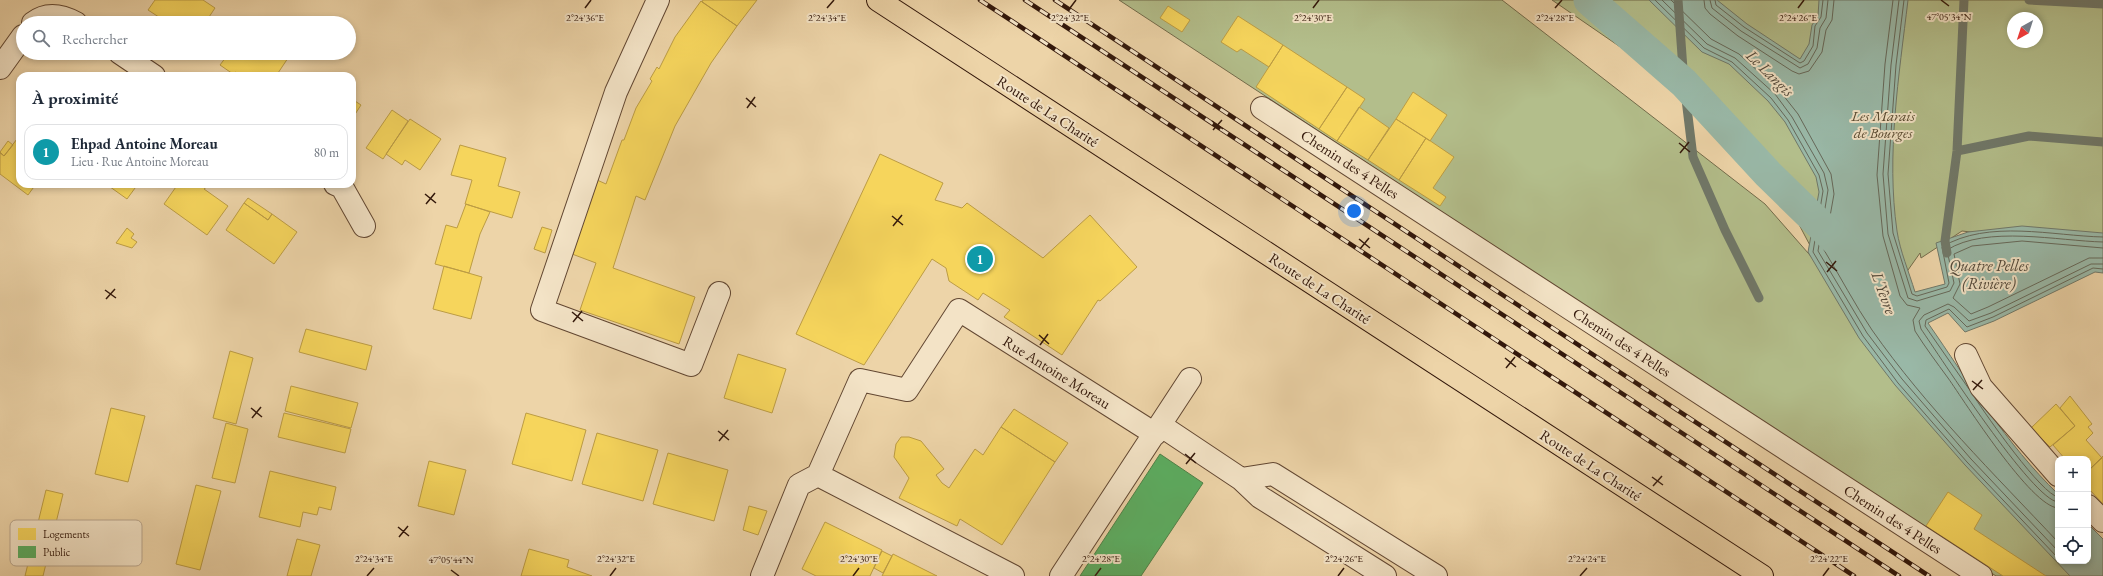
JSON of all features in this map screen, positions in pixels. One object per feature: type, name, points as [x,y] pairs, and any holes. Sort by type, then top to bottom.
[{"type":"main road","name":"Route de La Charité","points":[[878,0],[1762,576]]},
{"type":"street","points":[[658,0],[616,92],[542,310],[692,365],[719,293]]},
{"type":"street","points":[[43,16],[59,16]]},
{"type":"street","points":[[0,68],[16,46]]},
{"type":"street","points":[[130,60],[148,72]]},
{"type":"street","name":"Chemin des 4 Pelles","points":[[1262,108],[1981,576]]},
{"type":"street","points":[[343,188],[364,226]]},
{"type":"street","name":"Rue Antoine Moreau","points":[[818,475],[860,380],[907,390],[959,310],[1241,479],[1260,497],[1385,576]]},
{"type":"street","points":[[1966,355],[1981,386],[2055,472]]},
{"type":"street","points":[[1061,576],[1190,379]]},
{"type":"street","points":[[1241,479],[1273,474],[1436,576]]},
{"type":"street","points":[[762,576],[799,485],[818,475],[1013,576]]},
{"type":"street","points":[[2091,509],[2103,521]]},
{"type":"green space","name":"Les Marais de Bourges","points":[[1119,0],[1502,0],[1765,204],[1823,270],[1785,198],[1661,75],[1552,0],[2103,0],[2103,251],[2083,245],[1962,231],[1921,258],[1920,253],[1870,324],[2055,557],[2055,564],[2064,564],[2089,576],[1996,576]]},
{"type":"water","points":[[1649,0],[1717,0],[1747,24],[1800,59],[1809,44],[1812,25],[1818,16],[1819,0],[1908,0],[1895,116],[1893,174],[1898,239],[1915,292],[1945,284],[1936,243],[1968,232],[2022,226],[2103,233],[2103,273],[2095,272],[1994,321],[1965,332],[1948,313],[1928,323],[1989,412],[2039,475],[2055,491],[2055,560],[1965,465],[1895,385],[1859,338],[1808,252],[1819,192],[1816,177],[1785,122],[1768,101],[1729,64],[1702,52]]},
{"type":"water","points":[[2091,527],[2103,539],[2103,576],[2070,576],[2059,564],[2091,564]]},
{"type":"building: Logements","points":[[155,0],[203,0],[215,8],[210,16],[157,16],[148,10]]},
{"type":"building: Logements","points":[[703,0],[757,0],[737,26],[702,2]]},
{"type":"building: Logements","points":[[701,1],[737,26],[711,63],[675,126],[645,200],[636,196],[613,268],[695,297],[679,344],[580,310],[596,263],[572,254],[597,180],[606,184],[622,140],[624,140],[636,108],[652,81],[650,79],[657,67],[659,69],[675,37]]},
{"type":"building: Logements","points":[[1168,6],[1190,20],[1182,32],[1160,18]]},
{"type":"building: Logements","points":[[1238,16],[1283,45],[1269,67],[1241,49],[1237,52],[1221,42]]},
{"type":"building: Logements","points":[[1283,45],[1347,87],[1319,129],[1256,87]]},
{"type":"building: Logements","points":[[224,60],[287,60],[279,72],[230,72],[220,65]]},
{"type":"building: Logements","points":[[1347,87],[1365,99],[1337,141],[1319,129]]},
{"type":"building: Logements","points":[[1413,92],[1447,115],[1430,141],[1396,119]]},
{"type":"building: Logements","points":[[356,102],[361,105],[356,113]]},
{"type":"building: Logements","points":[[1359,107],[1389,128],[1368,160],[1337,141]]},
{"type":"building: Logements","points":[[392,110],[408,121],[383,159],[366,148]]},
{"type":"building: Logements","points":[[410,119],[441,139],[420,170],[405,160],[402,165],[386,154]]},
{"type":"building: Logements","points":[[1396,119],[1426,138],[1399,180],[1368,160]]},
{"type":"building: Logements","points":[[1426,138],[1454,157],[1433,188],[1446,197],[1440,206],[1399,180]]},
{"type":"building: Logements","points":[[16,140],[16,186],[0,174],[0,153],[4,156]]},
{"type":"building: Logements","points":[[8,141],[13,145],[4,156],[0,152]]},
{"type":"building: Logements","points":[[460,145],[506,158],[498,186],[520,192],[512,218],[465,204],[472,180],[451,175]]},
{"type":"building: Logements","points":[[880,154],[943,183],[935,200],[962,208],[967,203],[1043,258],[1090,215],[1137,267],[1100,301],[1098,300],[1062,355],[1004,317],[1010,310],[983,293],[978,300],[949,281],[946,268],[932,259],[864,365],[796,334]]},
{"type":"building: Logements","points":[[19,188],[33,188],[28,195]]},
{"type":"building: Logements","points":[[112,188],[135,188],[127,199]]},
{"type":"building: Logements","points":[[175,188],[205,188],[204,189],[228,206],[207,235],[164,204]]},
{"type":"building: Logements","points":[[248,198],[272,214],[268,220],[244,203]]},
{"type":"building: Logements","points":[[244,203],[268,220],[272,214],[297,232],[274,264],[226,230]]},
{"type":"building: Logements","points":[[466,204],[490,212],[480,234],[469,273],[435,264],[446,225],[457,228]]},
{"type":"building: Logements","points":[[542,227],[552,230],[545,253],[534,249]]},
{"type":"building: Logements","points":[[127,228],[134,234],[131,238],[137,242],[132,248],[116,243]]},
{"type":"building: Logements","points":[[444,266],[482,277],[471,319],[433,309]]},
{"type":"building: Logements","points":[[306,329],[372,346],[366,370],[299,352]]},
{"type":"building: Logements","points":[[230,351],[253,358],[236,424],[213,418]]},
{"type":"building: Logements","points":[[738,354],[786,369],[772,413],[724,398]]},
{"type":"building: Logements","points":[[291,386],[358,403],[351,428],[285,411]]},
{"type":"building: Logements","points":[[2070,396],[2092,424],[2088,427],[2093,433],[2086,440],[2102,458],[2091,468],[2091,456],[2062,456],[2053,445],[2075,426],[2060,408]]},
{"type":"building: Logements","points":[[2056,404],[2075,426],[2050,447],[2031,428]]},
{"type":"building: Logements","points":[[111,408],[145,416],[128,482],[95,474]]},
{"type":"building: Logements","points":[[1014,409],[1068,443],[1055,462],[1001,427]]},
{"type":"building: Logements","points":[[284,413],[351,429],[345,453],[278,437]]},
{"type":"building: Logements","points":[[526,413],[586,430],[572,481],[512,464]]},
{"type":"building: Logements","points":[[226,423],[248,429],[235,483],[212,478]]},
{"type":"building: Logements","points":[[1001,427],[1055,462],[1002,545],[960,519],[957,526],[899,498],[909,478],[894,457],[896,444],[901,437],[909,437],[921,441],[944,469],[936,475],[942,483],[949,488],[975,449],[983,455]]},
{"type":"building: Logements","points":[[597,433],[658,450],[643,501],[582,484]]},
{"type":"building: Logements","points":[[668,453],[728,470],[714,521],[653,504]]},
{"type":"building: Logements","points":[[2103,456],[2103,504],[2091,491],[2091,468]]},
{"type":"building: Logements","points":[[429,461],[466,470],[454,515],[418,506]]},
{"type":"building: Logements","points":[[270,471],[336,487],[331,510],[319,507],[317,515],[303,512],[300,527],[259,517]]},
{"type":"building: Logements","points":[[196,485],[221,491],[200,570],[176,564]]},
{"type":"building: Logements","points":[[46,490],[63,494],[57,520],[39,520]]},
{"type":"building: Logements","points":[[1948,492],[1982,515],[1974,529],[2046,576],[2003,576],[1926,526]]},
{"type":"building: Logements","points":[[749,506],[767,511],[758,535],[743,530]]},
{"type":"building: Logements","points":[[825,522],[882,550],[870,576],[816,576],[802,569]]},
{"type":"building: Logements","points":[[297,539],[320,545],[311,576],[287,576]]},
{"type":"building: Logements","points":[[529,549],[569,560],[567,567],[592,576],[521,576]]},
{"type":"building: Logements","points":[[882,551],[892,556],[883,573],[874,568]]},
{"type":"building: Logements","points":[[893,554],[937,576],[882,576]]},
{"type":"building: Logements","points":[[27,566],[45,566],[43,576],[25,576]]},
{"type":"building: Public","points":[[1160,454],[1203,483],[1141,576],[1080,576]]},
{"type":"waterway","points":[[1589,0],[1684,83],[1768,174],[1845,249]]},
{"type":"waterway","points":[[1678,0],[1684,83],[1693,157],[1725,230],[1759,298]]},
{"type":"waterway","name":"Quatre Pelles (Rivière)","points":[[1947,253],[1945,241],[1957,151],[1964,0]]},
{"type":"waterway","points":[[2029,0],[2103,4]]},
{"type":"waterway","points":[[1957,151],[2029,136],[2103,142]]},
{"type":"railway","points":[[980,0],[1854,576]]},
{"type":"railway","points":[[1025,0],[1899,576]]},
{"type":"railway","points":[[1055,0],[1929,576]]},
{"type":"place","name":"Ehpad Antoine Moreau","points":[[980,259]]},
{"type":"water label","name":"Le Langis","points":[[1770,73]]},
{"type":"water label","name":"L'Yèvre","points":[[1884,293]]}]
